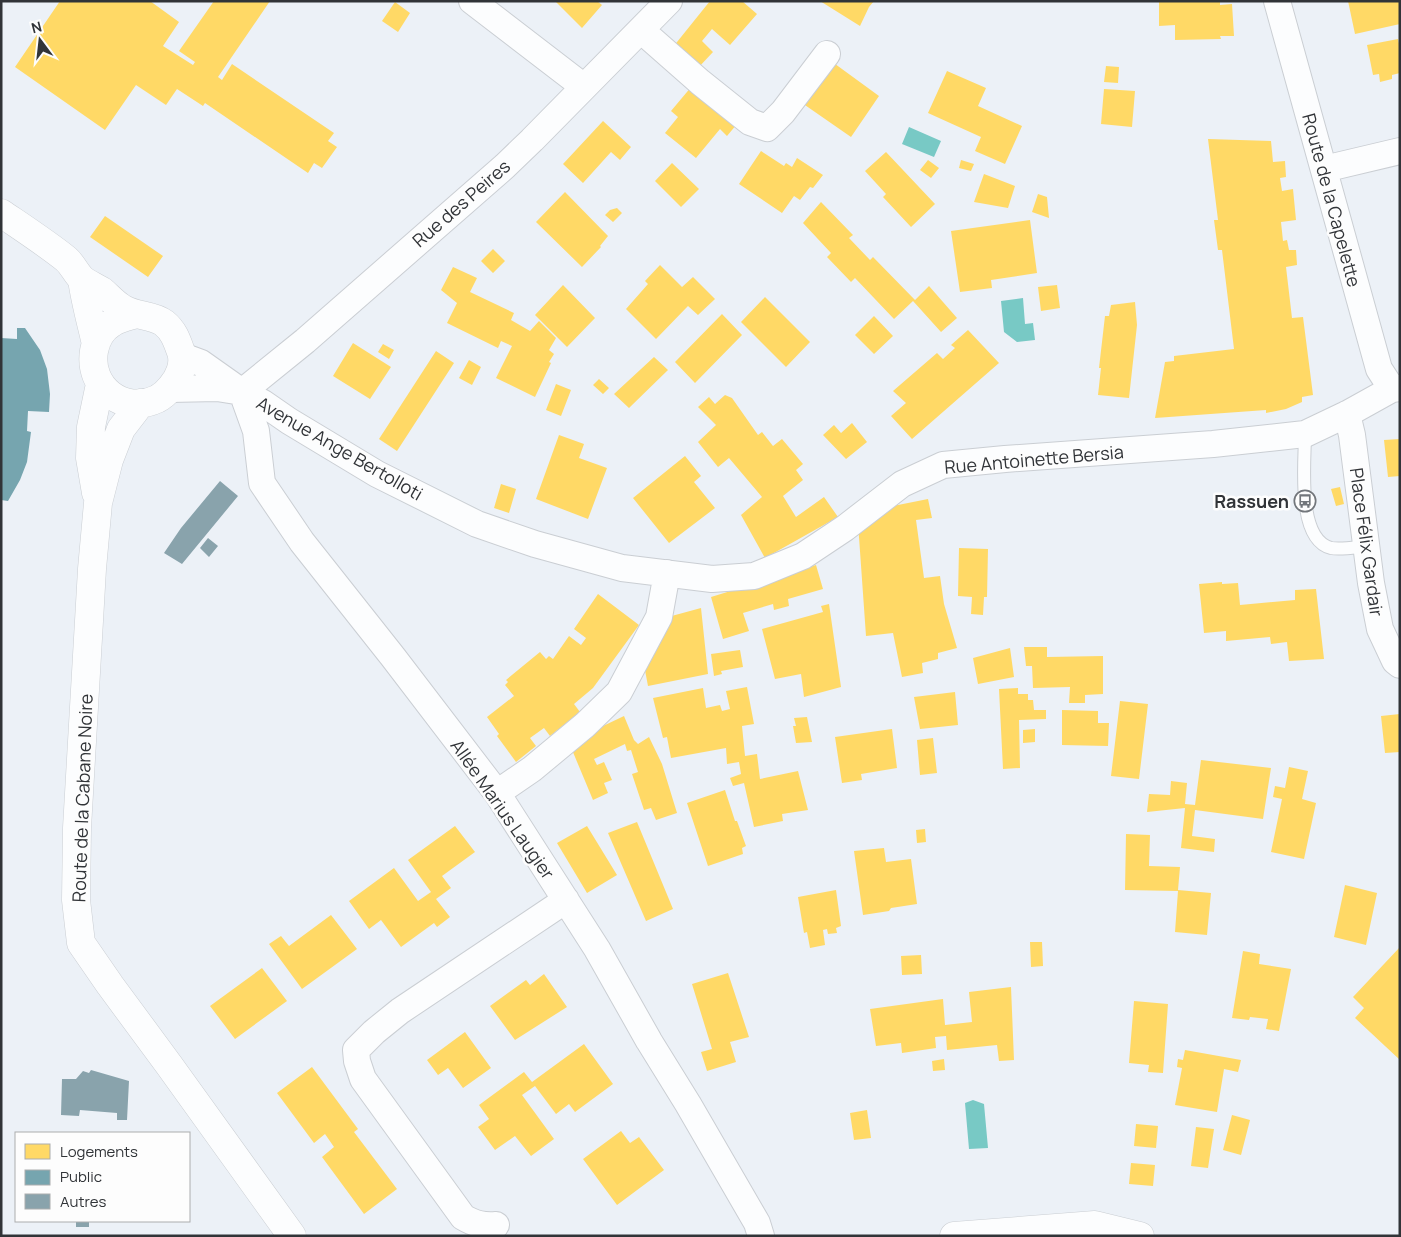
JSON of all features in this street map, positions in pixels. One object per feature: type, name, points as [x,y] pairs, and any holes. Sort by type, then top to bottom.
[{"type":"street","points":[[472,1],[584,87]]},
{"type":"street","name":"Rue des Peires","points":[[242,392],[305,341],[504,166],[642,31],[669,1]]},
{"type":"street","name":"Route de la Capelette","points":[[1277,1],[1380,368],[1396,389]]},
{"type":"street","points":[[642,31],[700,82],[750,122],[767,128],[783,112],[827,54]]},
{"type":"street","points":[[1324,169],[1400,151]]},
{"type":"street","points":[[1,213],[68,260],[82,279],[101,290],[120,307],[133,315]]},
{"type":"street","points":[[82,279],[85,301],[91,318],[96,344]]},
{"type":"street","points":[[133,315],[155,318],[164,323],[174,334],[182,356],[182,368],[176,382],[163,396],[141,404],[119,400],[111,395],[100,384],[93,361],[99,336],[110,324],[118,319],[133,315]]},
{"type":"street","points":[[182,356],[201,363],[242,392]]},
{"type":"street","name":"Route de la Cabane Noire","points":[[98,503],[90,458],[91,427],[100,384]]},
{"type":"street","points":[[170,389],[218,388],[242,392]]},
{"type":"street","name":"Rue Antoinette Bersia","points":[[667,574],[712,579],[754,576],[803,556],[845,528],[902,484],[943,466],[1005,458],[1213,444],[1304,434],[1396,389]]},
{"type":"street","name":"Avenue Ange Bertolloti","points":[[242,392],[263,403],[377,474],[477,524],[536,544],[622,568],[667,574]]},
{"type":"street","name":"Allée Marius Laugier","points":[[242,392],[256,431],[262,483],[302,542],[393,657],[496,793],[597,949],[649,1042],[688,1104],[757,1224],[761,1236]]},
{"type":"street","name":"Route de la Cabane Noire","points":[[141,404],[121,429],[98,503],[92,569],[77,828],[76,900],[82,943],[110,985],[292,1236]]},
{"type":"street","name":"Place Félix Gardair","points":[[1348,414],[1366,546],[1380,629],[1395,661],[1400,665]]},
{"type":"street","points":[[496,793],[532,769],[585,725],[619,692],[659,617],[667,574]]},
{"type":"street","points":[[496,1225],[484,1226],[475,1224],[463,1217],[363,1079],[357,1061],[356,1050],[374,1032],[400,1011],[566,900]]},
{"type":"street","points":[[954,1236],[1095,1225],[1140,1236]]},
{"type":"lane","points":[[1304,434],[1304,501],[1309,524],[1319,543],[1332,548],[1366,546]]},
{"type":"water","points":[[909,127],[941,141],[934,157],[902,144]]},
{"type":"water","points":[[1023,298],[1025,324],[1033,323],[1035,340],[1017,342],[1004,332],[1001,301]]},
{"type":"water","points":[[973,1100],[984,1104],[988,1148],[969,1149],[965,1103]]},
{"type":"building: Logements","points":[[60,1],[150,1],[179,22],[163,46],[193,65],[195,62],[179,51],[214,1],[270,1],[218,77],[222,80],[232,64],[334,133],[328,141],[337,147],[322,168],[314,163],[308,173],[205,103],[203,106],[177,89],[166,105],[136,85],[105,130],[15,67]]},
{"type":"building: Logements","points":[[555,1],[597,1],[602,5],[582,28]]},
{"type":"building: Logements","points":[[710,1],[742,1],[757,14],[730,45],[712,29],[702,41],[713,52],[698,68],[673,47]]},
{"type":"building: Logements","points":[[820,1],[874,1],[860,26]]},
{"type":"building: Logements","points":[[1159,1],[1220,1],[1220,5],[1232,4],[1234,36],[1220,36],[1221,39],[1175,40],[1175,25],[1159,26]]},
{"type":"building: Logements","points":[[1348,1],[1400,1],[1400,24],[1355,34]]},
{"type":"building: Logements","points":[[395,2],[410,13],[398,32],[382,21]]},
{"type":"building: Logements","points":[[1398,39],[1400,73],[1392,75],[1392,79],[1380,82],[1379,74],[1373,75],[1367,45]]},
{"type":"building: Logements","points":[[831,61],[879,96],[851,137],[802,103]]},
{"type":"building: Logements","points":[[1106,66],[1119,67],[1118,83],[1104,82]]},
{"type":"building: Logements","points":[[947,71],[986,88],[978,106],[1022,126],[1005,164],[975,151],[981,137],[928,113]]},
{"type":"building: Logements","points":[[692,86],[737,124],[727,136],[720,129],[696,158],[665,133],[678,117],[671,111]]},
{"type":"building: Logements","points":[[1104,89],[1135,91],[1132,127],[1101,124]]},
{"type":"building: Logements","points":[[603,121],[631,147],[620,160],[611,152],[583,183],[563,164]]},
{"type":"building: Logements","points":[[1208,139],[1271,141],[1273,162],[1285,161],[1286,177],[1280,178],[1282,191],[1293,189],[1296,220],[1281,222],[1283,241],[1287,240],[1289,250],[1296,250],[1297,265],[1286,267],[1292,318],[1303,317],[1313,395],[1302,397],[1302,402],[1286,409],[1266,413],[1266,410],[1155,418],[1165,362],[1174,361],[1174,356],[1234,349],[1222,250],[1218,250],[1214,220],[1218,220]]},
{"type":"building: Logements","points":[[761,151],[784,166],[786,163],[792,167],[797,158],[823,175],[800,200],[794,196],[782,213],[739,184]]},
{"type":"building: Logements","points":[[886,152],[935,204],[911,227],[883,197],[886,194],[865,171]]},
{"type":"building: Logements","points":[[928,160],[939,168],[931,178],[920,170]]},
{"type":"building: Logements","points":[[961,160],[974,164],[971,171],[959,168]]},
{"type":"building: Logements","points":[[672,163],[699,189],[681,207],[655,181]]},
{"type":"building: Logements","points":[[984,174],[1015,186],[1008,208],[974,202]]},
{"type":"building: Logements","points":[[565,192],[608,236],[601,247],[582,267],[536,222]]},
{"type":"building: Logements","points":[[1038,194],[1047,197],[1049,218],[1032,212]]},
{"type":"building: Logements","points":[[821,202],[853,235],[849,238],[870,260],[873,257],[915,300],[929,286],[957,318],[941,332],[913,301],[894,319],[855,278],[851,282],[827,257],[831,253],[803,223]]},
{"type":"building: Logements","points":[[617,208],[622,213],[613,222],[605,215],[610,210]]},
{"type":"building: Logements","points":[[105,216],[163,256],[148,277],[90,237]]},
{"type":"building: Logements","points":[[1030,220],[1037,273],[991,280],[992,288],[960,292],[951,231]]},
{"type":"building: Logements","points":[[493,249],[505,261],[493,273],[481,261]]},
{"type":"building: Logements","points":[[660,265],[682,287],[693,277],[715,299],[698,315],[688,306],[656,339],[626,309],[648,284],[645,281]]},
{"type":"building: Logements","points":[[453,267],[477,278],[470,292],[514,313],[511,320],[530,331],[539,321],[556,338],[549,350],[554,354],[549,362],[551,363],[535,397],[496,378],[512,346],[501,341],[498,348],[447,323],[457,303],[441,290]]},
{"type":"building: Logements","points":[[563,285],[595,318],[567,347],[535,315]]},
{"type":"building: Logements","points":[[1057,285],[1060,308],[1041,311],[1038,287]]},
{"type":"building: Logements","points":[[765,297],[810,342],[786,367],[741,322]]},
{"type":"building: Logements","points":[[1135,302],[1137,325],[1129,398],[1098,395],[1105,316],[1109,316],[1111,305]]},
{"type":"building: Logements","points":[[722,314],[742,335],[695,383],[675,362]]},
{"type":"building: Logements","points":[[874,316],[893,336],[874,354],[855,335]]},
{"type":"building: Logements","points":[[968,330],[999,363],[912,439],[891,416],[906,403],[893,391],[937,353],[943,359],[955,348],[951,345]]},
{"type":"building: Logements","points":[[353,343],[391,367],[370,399],[333,376]]},
{"type":"building: Logements","points":[[383,344],[394,350],[389,359],[378,352]]},
{"type":"building: Logements","points":[[436,351],[454,363],[397,451],[379,439]]},
{"type":"building: Logements","points":[[654,357],[668,370],[629,408],[614,394]]},
{"type":"building: Logements","points":[[469,360],[481,367],[472,385],[459,378]]},
{"type":"building: Logements","points":[[599,379],[609,388],[603,394],[593,385]]},
{"type":"building: Logements","points":[[556,384],[571,390],[561,416],[546,410]]},
{"type":"building: Logements","points":[[725,395],[732,398],[758,435],[762,432],[773,446],[782,439],[803,464],[796,470],[803,480],[783,496],[796,517],[824,497],[838,517],[765,558],[741,515],[762,497],[729,458],[718,467],[698,442],[716,425],[698,407],[709,397],[715,404]]},
{"type":"building: Logements","points":[[852,423],[867,442],[846,459],[823,435],[834,425],[841,433]]},
{"type":"building: Logements","points":[[559,435],[584,444],[579,458],[607,468],[588,519],[536,499]]},
{"type":"building: Logements","points":[[1400,439],[1400,476],[1388,477],[1384,440]]},
{"type":"building: Logements","points":[[685,456],[701,476],[694,482],[715,508],[669,543],[633,498]]},
{"type":"building: Logements","points":[[501,484],[516,489],[509,513],[494,508]]},
{"type":"building: Logements","points":[[1340,487],[1344,504],[1336,506],[1331,489]]},
{"type":"building: Logements","points":[[928,499],[932,518],[916,520],[924,578],[940,576],[944,604],[957,648],[938,653],[938,659],[922,663],[923,673],[902,677],[893,633],[866,636],[858,523],[888,507]]},
{"type":"building: Logements","points":[[959,548],[988,549],[987,597],[984,597],[983,615],[971,614],[972,597],[958,596]]},
{"type":"building: Logements","points":[[816,565],[823,589],[788,599],[789,606],[774,610],[773,604],[743,613],[749,631],[723,639],[711,597]]},
{"type":"building: Logements","points":[[1222,582],[1222,584],[1238,583],[1240,605],[1295,600],[1295,590],[1316,589],[1324,659],[1289,661],[1287,642],[1271,644],[1270,637],[1226,641],[1226,631],[1204,633],[1199,584]]},
{"type":"building: Logements","points":[[598,594],[639,625],[593,688],[574,704],[580,712],[550,736],[544,728],[530,738],[536,746],[516,762],[497,736],[499,734],[487,717],[514,696],[505,685],[508,682],[506,680],[540,652],[546,659],[549,656],[553,659],[569,636],[581,645],[586,638],[574,629]]},
{"type":"building: Logements","points":[[829,604],[841,687],[804,697],[801,674],[775,679],[762,629],[823,612],[821,606]]},
{"type":"building: Logements","points":[[701,608],[708,674],[648,686],[644,665],[668,617]]},
{"type":"building: Logements","points":[[1024,647],[1047,647],[1047,657],[1103,656],[1103,694],[1085,695],[1085,703],[1069,703],[1070,687],[1033,688],[1032,666],[1026,666]]},
{"type":"building: Logements","points":[[1010,648],[1014,677],[978,684],[973,658]]},
{"type":"building: Logements","points":[[740,650],[743,667],[721,671],[722,674],[714,676],[711,654]]},
{"type":"building: Logements","points":[[747,687],[754,724],[742,726],[745,756],[757,754],[760,779],[798,771],[808,810],[782,814],[783,821],[754,827],[744,783],[733,786],[730,778],[741,774],[739,762],[727,764],[726,748],[671,758],[667,737],[663,738],[653,698],[703,688],[706,708],[720,705],[722,711],[730,709],[726,691]]},
{"type":"building: Logements","points":[[1018,688],[1018,694],[1028,694],[1028,700],[1033,700],[1034,710],[1046,710],[1046,719],[1019,720],[1020,768],[1003,769],[999,689]]},
{"type":"building: Logements","points":[[955,692],[958,725],[920,729],[914,697]]},
{"type":"building: Logements","points":[[1120,701],[1148,704],[1139,779],[1111,776]]},
{"type":"building: Logements","points":[[1062,710],[1098,711],[1098,723],[1109,723],[1108,746],[1062,745]]},
{"type":"building: Logements","points":[[1400,714],[1400,752],[1385,753],[1381,716]]},
{"type":"building: Logements","points":[[624,716],[634,740],[638,744],[649,737],[662,764],[677,813],[656,820],[651,808],[644,810],[632,774],[638,772],[631,750],[627,751],[625,744],[594,759],[597,765],[604,762],[612,780],[604,783],[608,793],[593,800],[570,745],[580,737]]},
{"type":"building: Logements","points":[[807,717],[812,742],[796,743],[793,726],[796,726],[794,718]]},
{"type":"building: Logements","points":[[892,729],[897,768],[861,774],[862,780],[842,783],[835,737]]},
{"type":"building: Logements","points":[[1035,729],[1035,742],[1023,743],[1023,730]]},
{"type":"building: Logements","points":[[933,738],[937,773],[920,775],[917,740]]},
{"type":"building: Logements","points":[[1201,760],[1271,768],[1263,819],[1195,810],[1192,836],[1215,839],[1214,852],[1181,848],[1185,808],[1147,812],[1149,794],[1170,795],[1171,781],[1187,783],[1185,804],[1195,805]]},
{"type":"building: Logements","points":[[1289,767],[1308,771],[1302,799],[1316,803],[1304,859],[1271,852],[1282,799],[1273,797],[1275,786],[1285,788]]},
{"type":"building: Logements","points":[[725,790],[735,821],[737,821],[746,846],[742,848],[743,854],[708,866],[687,803]]},
{"type":"building: Logements","points":[[637,822],[673,909],[646,921],[608,833]]},
{"type":"building: Logements","points":[[455,826],[475,852],[442,876],[451,888],[436,899],[450,917],[437,927],[434,923],[401,947],[381,920],[369,929],[349,901],[394,868],[418,901],[431,892],[408,860]]},
{"type":"building: Logements","points":[[587,826],[617,875],[587,893],[557,843]]},
{"type":"building: Logements","points":[[925,829],[926,842],[917,843],[916,830]]},
{"type":"building: Logements","points":[[1126,834],[1150,835],[1149,866],[1180,867],[1178,890],[1211,893],[1207,935],[1175,932],[1178,891],[1125,890]]},
{"type":"building: Logements","points":[[884,848],[886,862],[911,859],[917,904],[863,915],[854,851]]},
{"type":"building: Logements","points":[[1345,885],[1377,893],[1366,945],[1334,937]]},
{"type":"building: Logements","points":[[836,890],[841,926],[836,928],[837,933],[828,934],[827,929],[823,930],[825,945],[810,948],[807,932],[804,933],[798,897]]},
{"type":"building: Logements","points":[[331,915],[357,949],[302,989],[269,944],[281,936],[289,946]]},
{"type":"building: Logements","points":[[1030,942],[1042,942],[1043,966],[1031,967]]},
{"type":"building: Logements","points":[[1400,947],[1400,1060],[1355,1018],[1364,1008],[1353,997]]},
{"type":"building: Logements","points":[[1243,951],[1260,954],[1259,964],[1291,969],[1279,1031],[1266,1029],[1268,1019],[1250,1017],[1249,1020],[1232,1018]]},
{"type":"building: Logements","points":[[921,955],[922,974],[902,975],[901,956]]},
{"type":"building: Logements","points":[[262,968],[287,1001],[235,1039],[210,1006]]},
{"type":"building: Logements","points":[[728,973],[749,1037],[730,1042],[736,1062],[707,1071],[701,1052],[712,1049],[692,984]]},
{"type":"building: Logements","points":[[544,974],[567,1007],[515,1040],[490,1006],[526,980],[530,985]]},
{"type":"building: Logements","points":[[1011,987],[1014,1060],[999,1061],[997,1045],[947,1050],[946,1036],[935,1037],[936,1048],[902,1053],[901,1043],[876,1046],[870,1009],[943,999],[945,1025],[972,1022],[969,992]]},
{"type":"building: Logements","points":[[1134,1001],[1168,1004],[1163,1073],[1148,1072],[1149,1065],[1129,1063]]},
{"type":"building: Logements","points":[[465,1032],[491,1068],[463,1088],[448,1068],[438,1075],[427,1060]]},
{"type":"building: Logements","points":[[584,1044],[613,1084],[575,1112],[569,1104],[556,1114],[535,1086],[522,1095],[554,1139],[531,1156],[515,1136],[495,1150],[478,1127],[489,1119],[479,1105],[524,1072],[532,1082]]},
{"type":"building: Logements","points":[[1185,1050],[1241,1060],[1238,1072],[1224,1069],[1217,1112],[1175,1105],[1182,1068],[1177,1067],[1178,1059],[1183,1060]]},
{"type":"building: Logements","points":[[944,1059],[945,1070],[933,1071],[932,1061]]},
{"type":"building: Logements","points":[[312,1067],[358,1129],[354,1132],[397,1189],[364,1214],[322,1157],[334,1147],[325,1134],[314,1143],[277,1093]]},
{"type":"building: Logements","points":[[867,1110],[871,1138],[854,1140],[850,1113]]},
{"type":"building: Logements","points":[[1232,1115],[1250,1120],[1241,1155],[1223,1150]]},
{"type":"building: Logements","points":[[1136,1124],[1158,1126],[1156,1148],[1134,1146]]},
{"type":"building: Logements","points":[[1196,1127],[1214,1129],[1208,1168],[1191,1166]]},
{"type":"building: Logements","points":[[621,1131],[630,1143],[639,1137],[664,1170],[617,1205],[583,1159]]},
{"type":"building: Logements","points":[[1131,1163],[1155,1165],[1153,1186],[1129,1184]]},
{"type":"building: Public","points":[[17,328],[25,328],[40,350],[47,369],[50,394],[49,412],[28,411],[27,431],[31,432],[27,462],[20,480],[8,501],[1,500],[1,338],[17,339]]},
{"type":"building: Autres","points":[[220,481],[238,496],[182,564],[164,553],[181,528]]},
{"type":"building: Autres","points":[[208,538],[218,546],[209,557],[200,548]]},
{"type":"building: Autres","points":[[91,1070],[129,1081],[127,1120],[117,1120],[117,1113],[80,1110],[79,1116],[61,1115],[62,1079],[76,1079],[83,1071],[89,1073]]},
{"type":"building: Autres","points":[[76,1222],[89,1222],[89,1227],[76,1227]]},
{"type":"place","name":"Rassuen","points":[[1305,501]]}]
